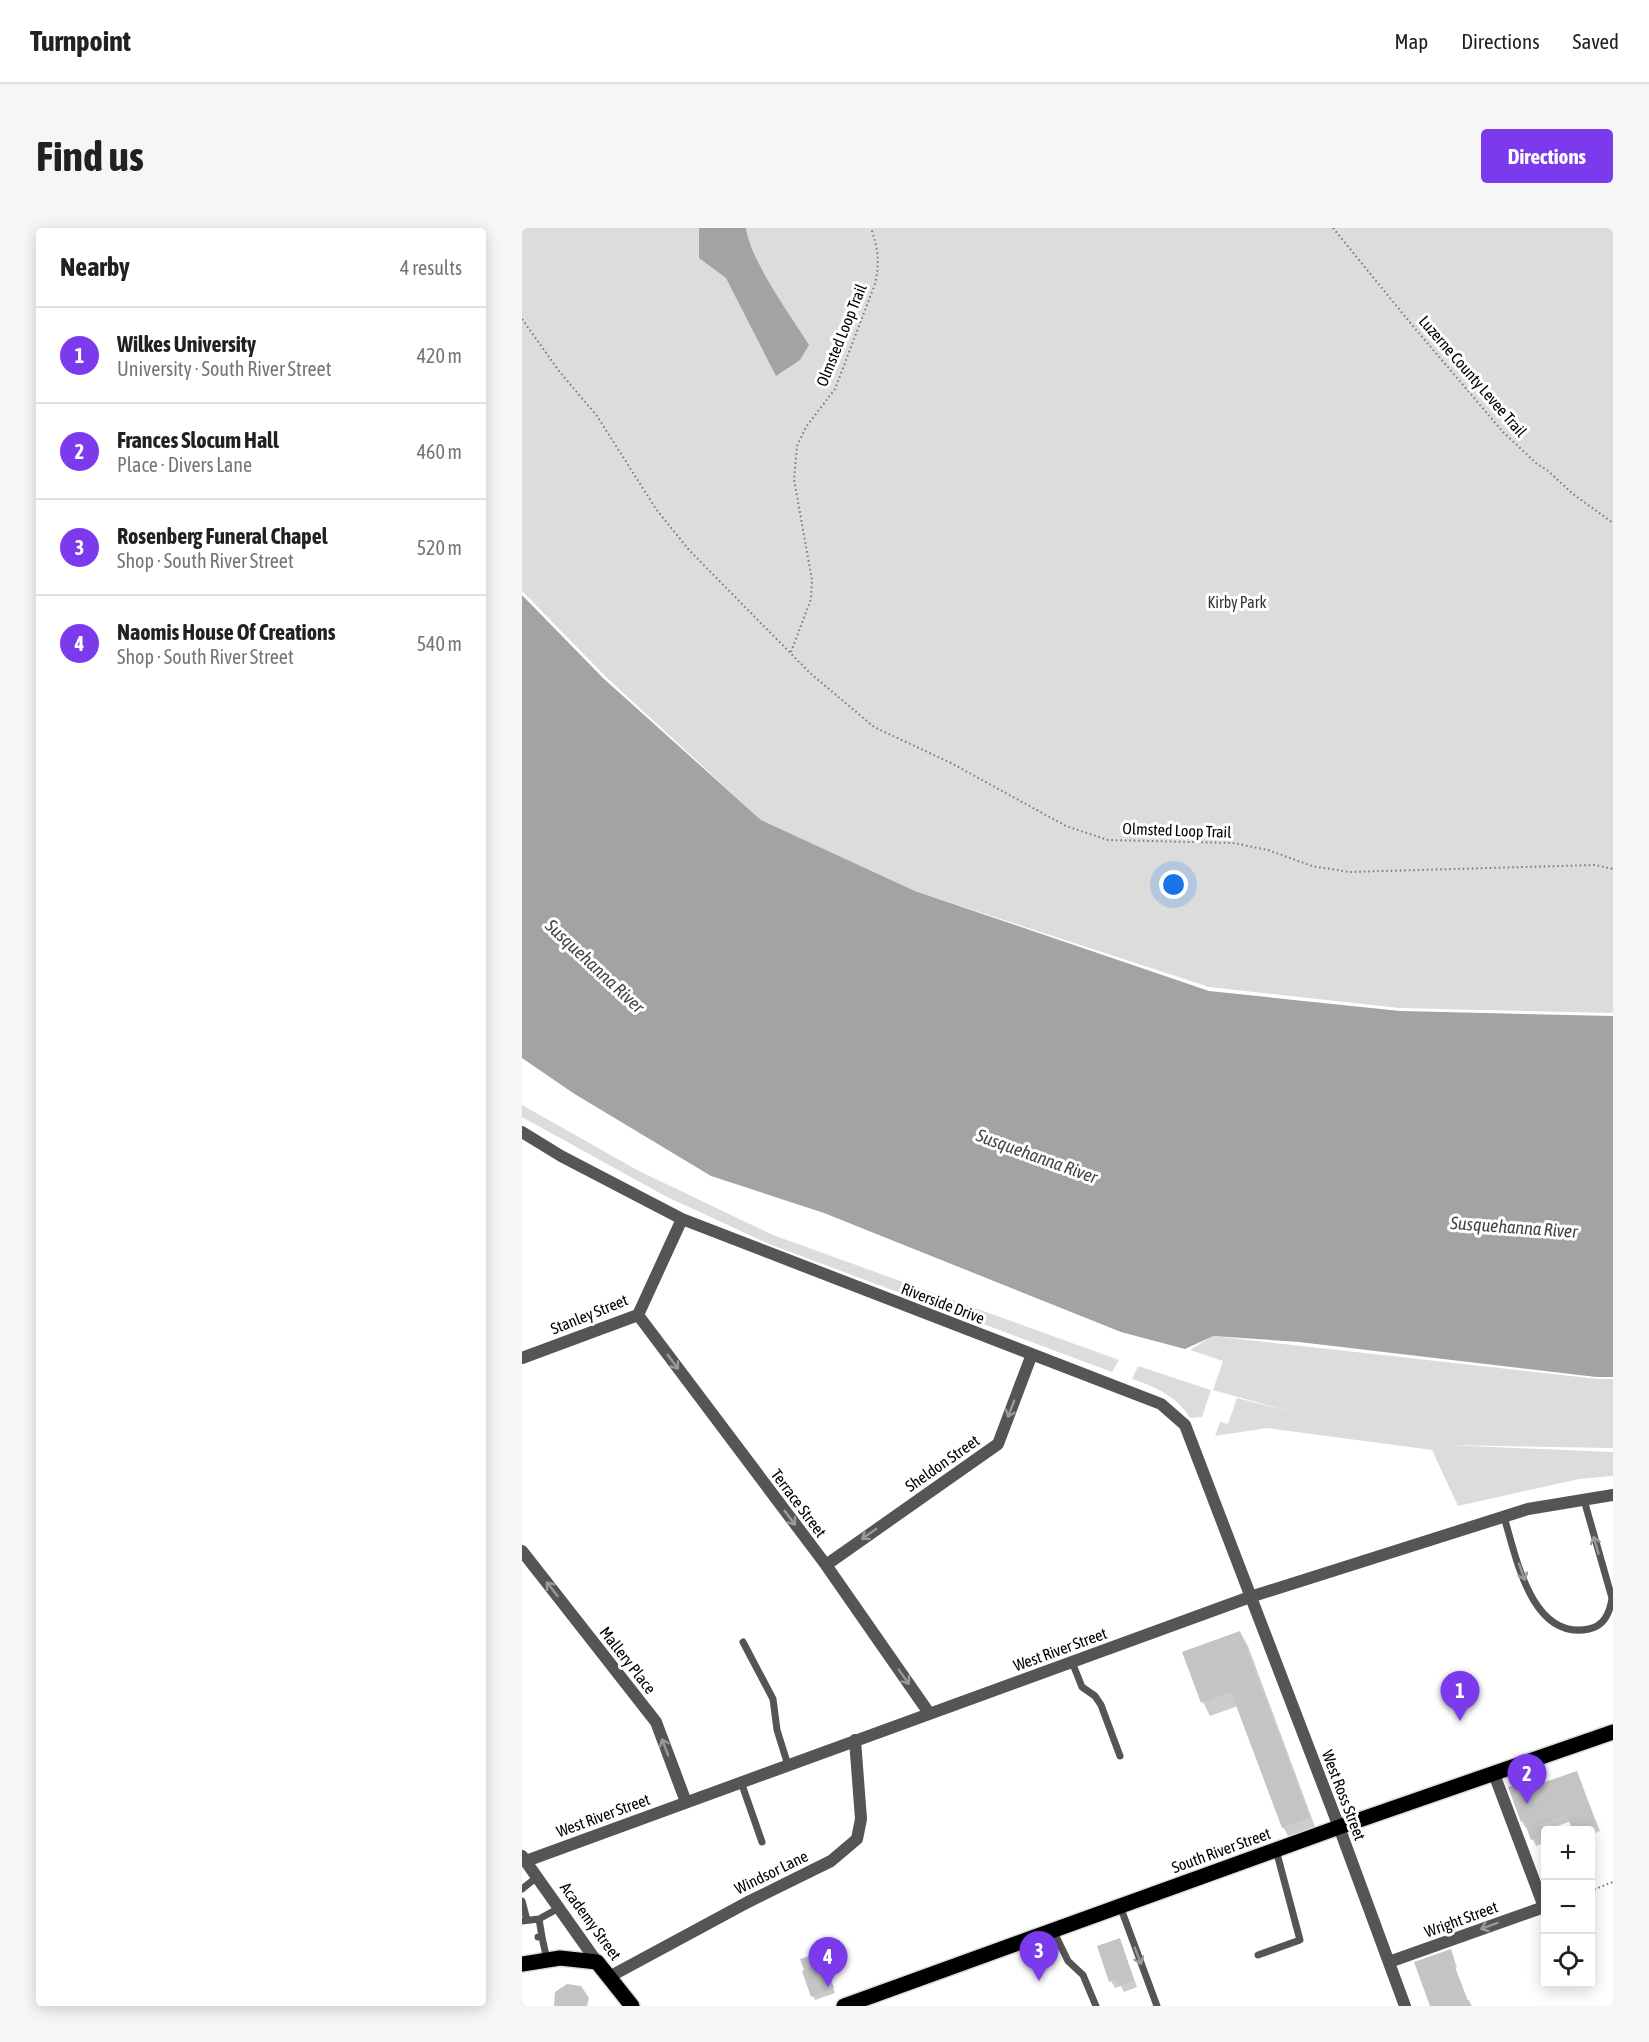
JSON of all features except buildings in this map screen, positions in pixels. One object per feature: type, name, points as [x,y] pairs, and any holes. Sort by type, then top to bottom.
[{"type":"main road","name":"South River Street","points":[[843,2006],[1339,1827],[1613,1732]]},
{"type":"main road","points":[[522,1964],[561,1958],[597,1962]]},
{"type":"main road","name":"Academy Street","points":[[597,1962],[632,2006]]},
{"type":"street","name":"Riverside Drive","points":[[522,1132],[561,1156],[682,1219],[1161,1404],[1185,1425],[1250,1597]]},
{"type":"street","name":"Stanley Street","points":[[522,1358],[638,1315],[682,1219]]},
{"type":"street","name":"Terrace Street","points":[[638,1315],[826,1565],[929,1713]]},
{"type":"street","name":"Sheldon Street","points":[[826,1565],[998,1444],[1032,1354]]},
{"type":"street","name":"West River Street","points":[[524,1858],[686,1802],[1250,1597],[1528,1509],[1613,1495]]},
{"type":"street","name":"Mallery Place","points":[[522,1551],[656,1722],[686,1802]]},
{"type":"street","name":"West Ross Street","points":[[1250,1597],[1405,2006]]},
{"type":"street","name":"Windsor Lane","points":[[609,1977],[748,1902],[831,1861],[856,1839],[861,1819],[855,1740]]},
{"type":"street","points":[[1494,1774],[1541,1898]]},
{"type":"street","name":"Academy Street","points":[[524,1858],[597,1962]]},
{"type":"street","name":"Wright Street","points":[[1389,1962],[1541,1907]]},
{"type":"lane","points":[[1504,1517],[1522,1576],[1539,1611],[1547,1618],[1567,1628],[1586,1630],[1599,1626],[1610,1611],[1612,1598],[1584,1500]]},
{"type":"lane","points":[[743,1642],[773,1698],[777,1731],[788,1765]]},
{"type":"lane","points":[[1072,1662],[1082,1688],[1095,1695],[1101,1705],[1120,1756]]},
{"type":"lane","points":[[741,1782],[762,1842]]},
{"type":"lane","points":[[1258,1955],[1300,1940],[1276,1850]]},
{"type":"lane","points":[[522,1889],[537,1877]]},
{"type":"lane","points":[[522,1901],[524,1921],[539,1919],[559,1908]]},
{"type":"lane","points":[[1120,1906],[1157,2006]]},
{"type":"lane","points":[[539,1919],[539,1937],[547,1960]]},
{"type":"lane","points":[[1053,1930],[1068,1961],[1083,1975],[1096,2006]]},
{"type":"path","name":"Olmsted Loop Trail","points":[[791,654],[811,599],[812,580],[794,479],[797,446],[806,427],[835,389],[875,284],[879,266],[878,250],[871,228]]},
{"type":"path","name":"Luzerne County Levee Trail","points":[[1333,228],[1412,326],[1503,432],[1573,494],[1613,523]]},
{"type":"path","name":"Olmsted Loop Trail","points":[[522,319],[559,371],[597,416],[656,509],[689,550],[810,673],[874,727],[951,763],[1066,826],[1108,840],[1233,843],[1268,850],[1312,866],[1349,872],[1595,866],[1613,869]]},
{"type":"path","points":[[1595,1889],[1613,1882]]},
{"type":"green space","name":"Kirby Park","points":[[522,228],[1613,228],[1613,1013],[1399,1008],[1209,987],[915,891],[761,820],[606,677],[522,591]]},
{"type":"green space","points":[[522,1105],[639,1171],[773,1235],[1119,1360],[1112,1372],[769,1244],[667,1197],[522,1117]]},
{"type":"green space","points":[[1212,1336],[1613,1379],[1613,1448],[1445,1445],[1613,1452],[1613,1476],[1579,1479],[1458,1506],[1432,1450],[1267,1428],[1215,1436],[1220,1422],[1228,1424],[1237,1398],[1295,1413],[1213,1390],[1223,1361],[1190,1350]]},
{"type":"green space","points":[[1138,1366],[1211,1390],[1202,1417],[1190,1418],[1179,1404],[1165,1393],[1132,1379]]},
{"type":"water","points":[[699,228],[746,228],[749,241],[763,271],[809,345],[800,360],[776,376],[726,278],[699,258]]},
{"type":"water","name":"Susquehanna River","points":[[522,595],[603,678],[761,820],[915,891],[1209,991],[1400,1011],[1613,1016],[1613,1377],[1596,1377],[1299,1342],[1213,1336],[1185,1349],[1121,1332],[824,1213],[711,1176],[573,1093],[522,1058]]},
{"type":"place","name":"Wilkes University","points":[[1460,1721]]},
{"type":"place","name":"Frances Slocum Hall","points":[[1527,1804]]},
{"type":"place","name":"Rosenberg Funeral Chapel","points":[[1039,1981]]},
{"type":"place","name":"Naomis House Of Creations","points":[[828,1987]]}]
